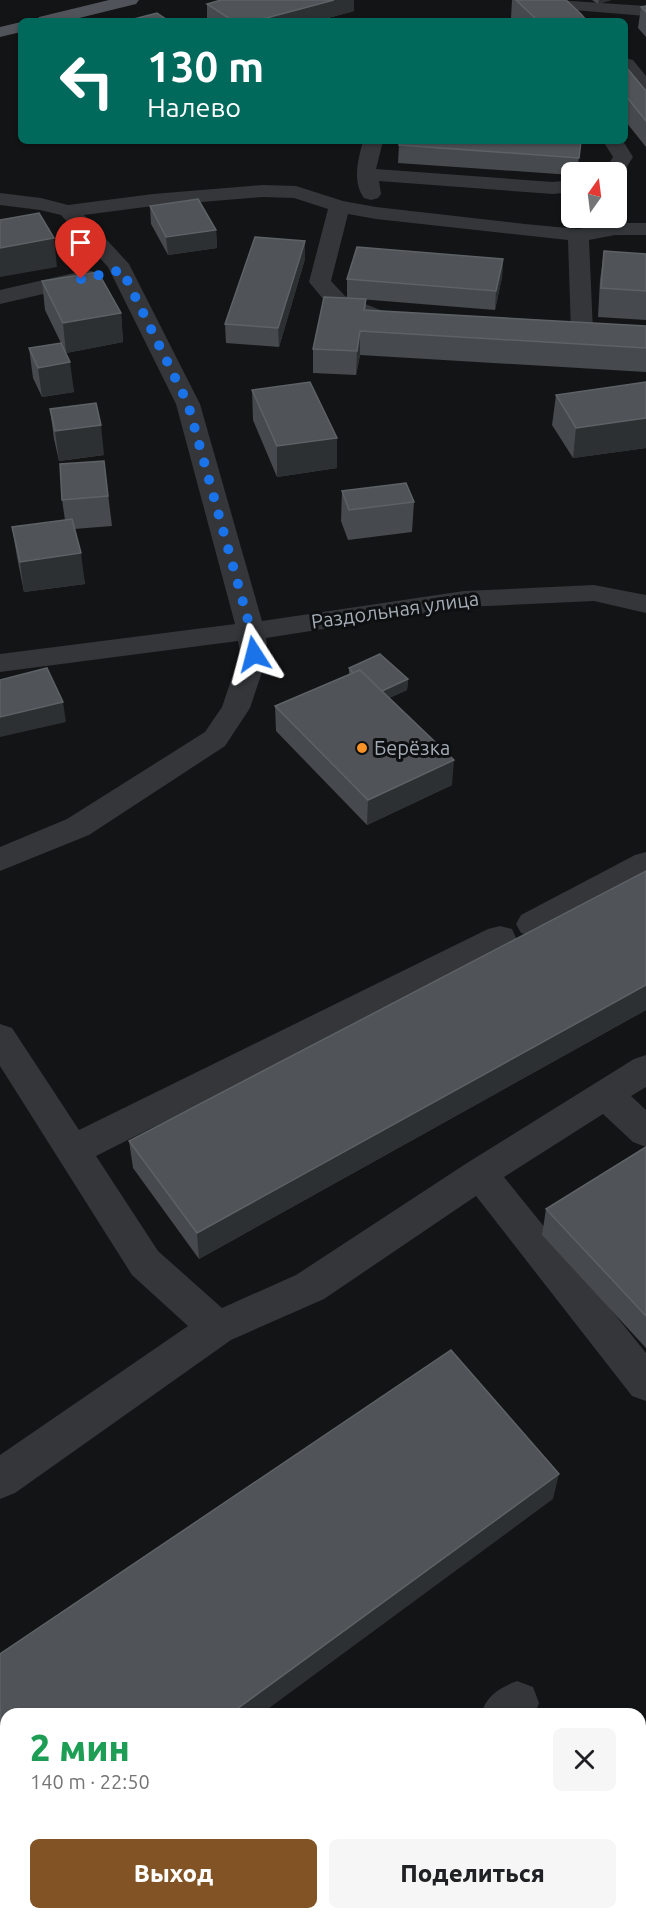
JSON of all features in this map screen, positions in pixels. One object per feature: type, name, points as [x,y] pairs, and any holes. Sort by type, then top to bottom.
[{"type":"main road","points":[[55,18],[104,3],[130,0]]},
{"type":"main road","points":[[0,32],[18,28]]},
{"type":"street","points":[[559,2],[641,8]]},
{"type":"street","points":[[559,2],[577,18]]},
{"type":"street","points":[[628,66],[646,88]]},
{"type":"street","points":[[373,144],[366,168],[376,213]]},
{"type":"street","points":[[615,144],[623,157],[620,162]]},
{"type":"street","points":[[367,174],[561,187]]},
{"type":"street","points":[[0,199],[41,204],[68,211],[153,200],[262,191],[296,192],[339,206],[376,213],[578,236],[615,230],[646,229]]},
{"type":"street","points":[[339,206],[320,282],[337,301],[372,315],[396,320]]},
{"type":"street","points":[[0,860],[78,827],[215,739],[236,708],[254,654],[251,631],[188,404],[122,270],[68,211]]},
{"type":"street","points":[[559,330],[593,333],[578,236]]},
{"type":"street","points":[[0,297],[122,270]]},
{"type":"street","name":"Раздольная улица","points":[[0,663],[251,631],[464,599],[594,592],[646,604]]},
{"type":"street","points":[[532,924],[646,863]]},
{"type":"street","points":[[73,1150],[500,938]]},
{"type":"street","points":[[0,1037],[145,1263],[217,1328]]},
{"type":"street","points":[[0,1479],[217,1328],[310,1287],[480,1174],[646,1069]]},
{"type":"street","points":[[606,1095],[646,1132]]},
{"type":"street","points":[[480,1174],[646,1383]]},
{"type":"building","points":[[221,0],[334,0],[266,18],[228,18],[207,4]]},
{"type":"building","points":[[516,0],[566,0],[584,18],[535,18]]},
{"type":"building","points":[[157,13],[164,18],[138,18]]},
{"type":"building","points":[[628,69],[646,91],[646,121],[628,98]]},
{"type":"building","points":[[399,144],[581,144],[579,158]]},
{"type":"building","points":[[198,199],[216,230],[166,237],[150,206]]},
{"type":"building","points":[[39,213],[54,238],[0,248],[0,220]]},
{"type":"building","points":[[255,237],[305,241],[278,328],[225,324]]},
{"type":"building","points":[[357,247],[503,259],[496,291],[347,279]]},
{"type":"building","points":[[604,251],[646,254],[646,291],[601,288]]},
{"type":"building","points":[[98,272],[121,313],[63,323],[42,281]]},
{"type":"building","points":[[324,297],[366,299],[364,310],[646,326],[646,348],[360,331],[357,351],[313,349]]},
{"type":"building","points":[[61,343],[70,362],[38,368],[29,348]]},
{"type":"building","points":[[310,382],[337,438],[277,446],[252,390]]},
{"type":"building","points":[[646,382],[646,418],[576,428],[556,395]]},
{"type":"building","points":[[96,403],[101,425],[55,431],[50,409]]},
{"type":"building","points":[[104,461],[108,496],[62,500],[60,464]]},
{"type":"building","points":[[406,483],[414,502],[349,510],[342,491]]},
{"type":"building","points":[[72,519],[81,553],[20,562],[12,527]]},
{"type":"building","points":[[380,654],[408,679],[382,691],[360,670],[353,673],[349,668]]},
{"type":"building","points":[[47,668],[63,702],[0,717],[0,680]]},
{"type":"building","points":[[360,670],[454,760],[368,800],[275,706]]},
{"type":"building","points":[[646,871],[646,985],[197,1233],[129,1141]]},
{"type":"building","points":[[646,1147],[646,1316],[546,1209]]},
{"type":"building","points":[[451,1350],[559,1474],[238,1708],[0,1708],[0,1654]]},
{"type":"place","name":"Берёзка","points":[[362,748]]},
{"type":"route","points":[[81,279],[122,270],[188,404],[251,631],[254,654]]}]
